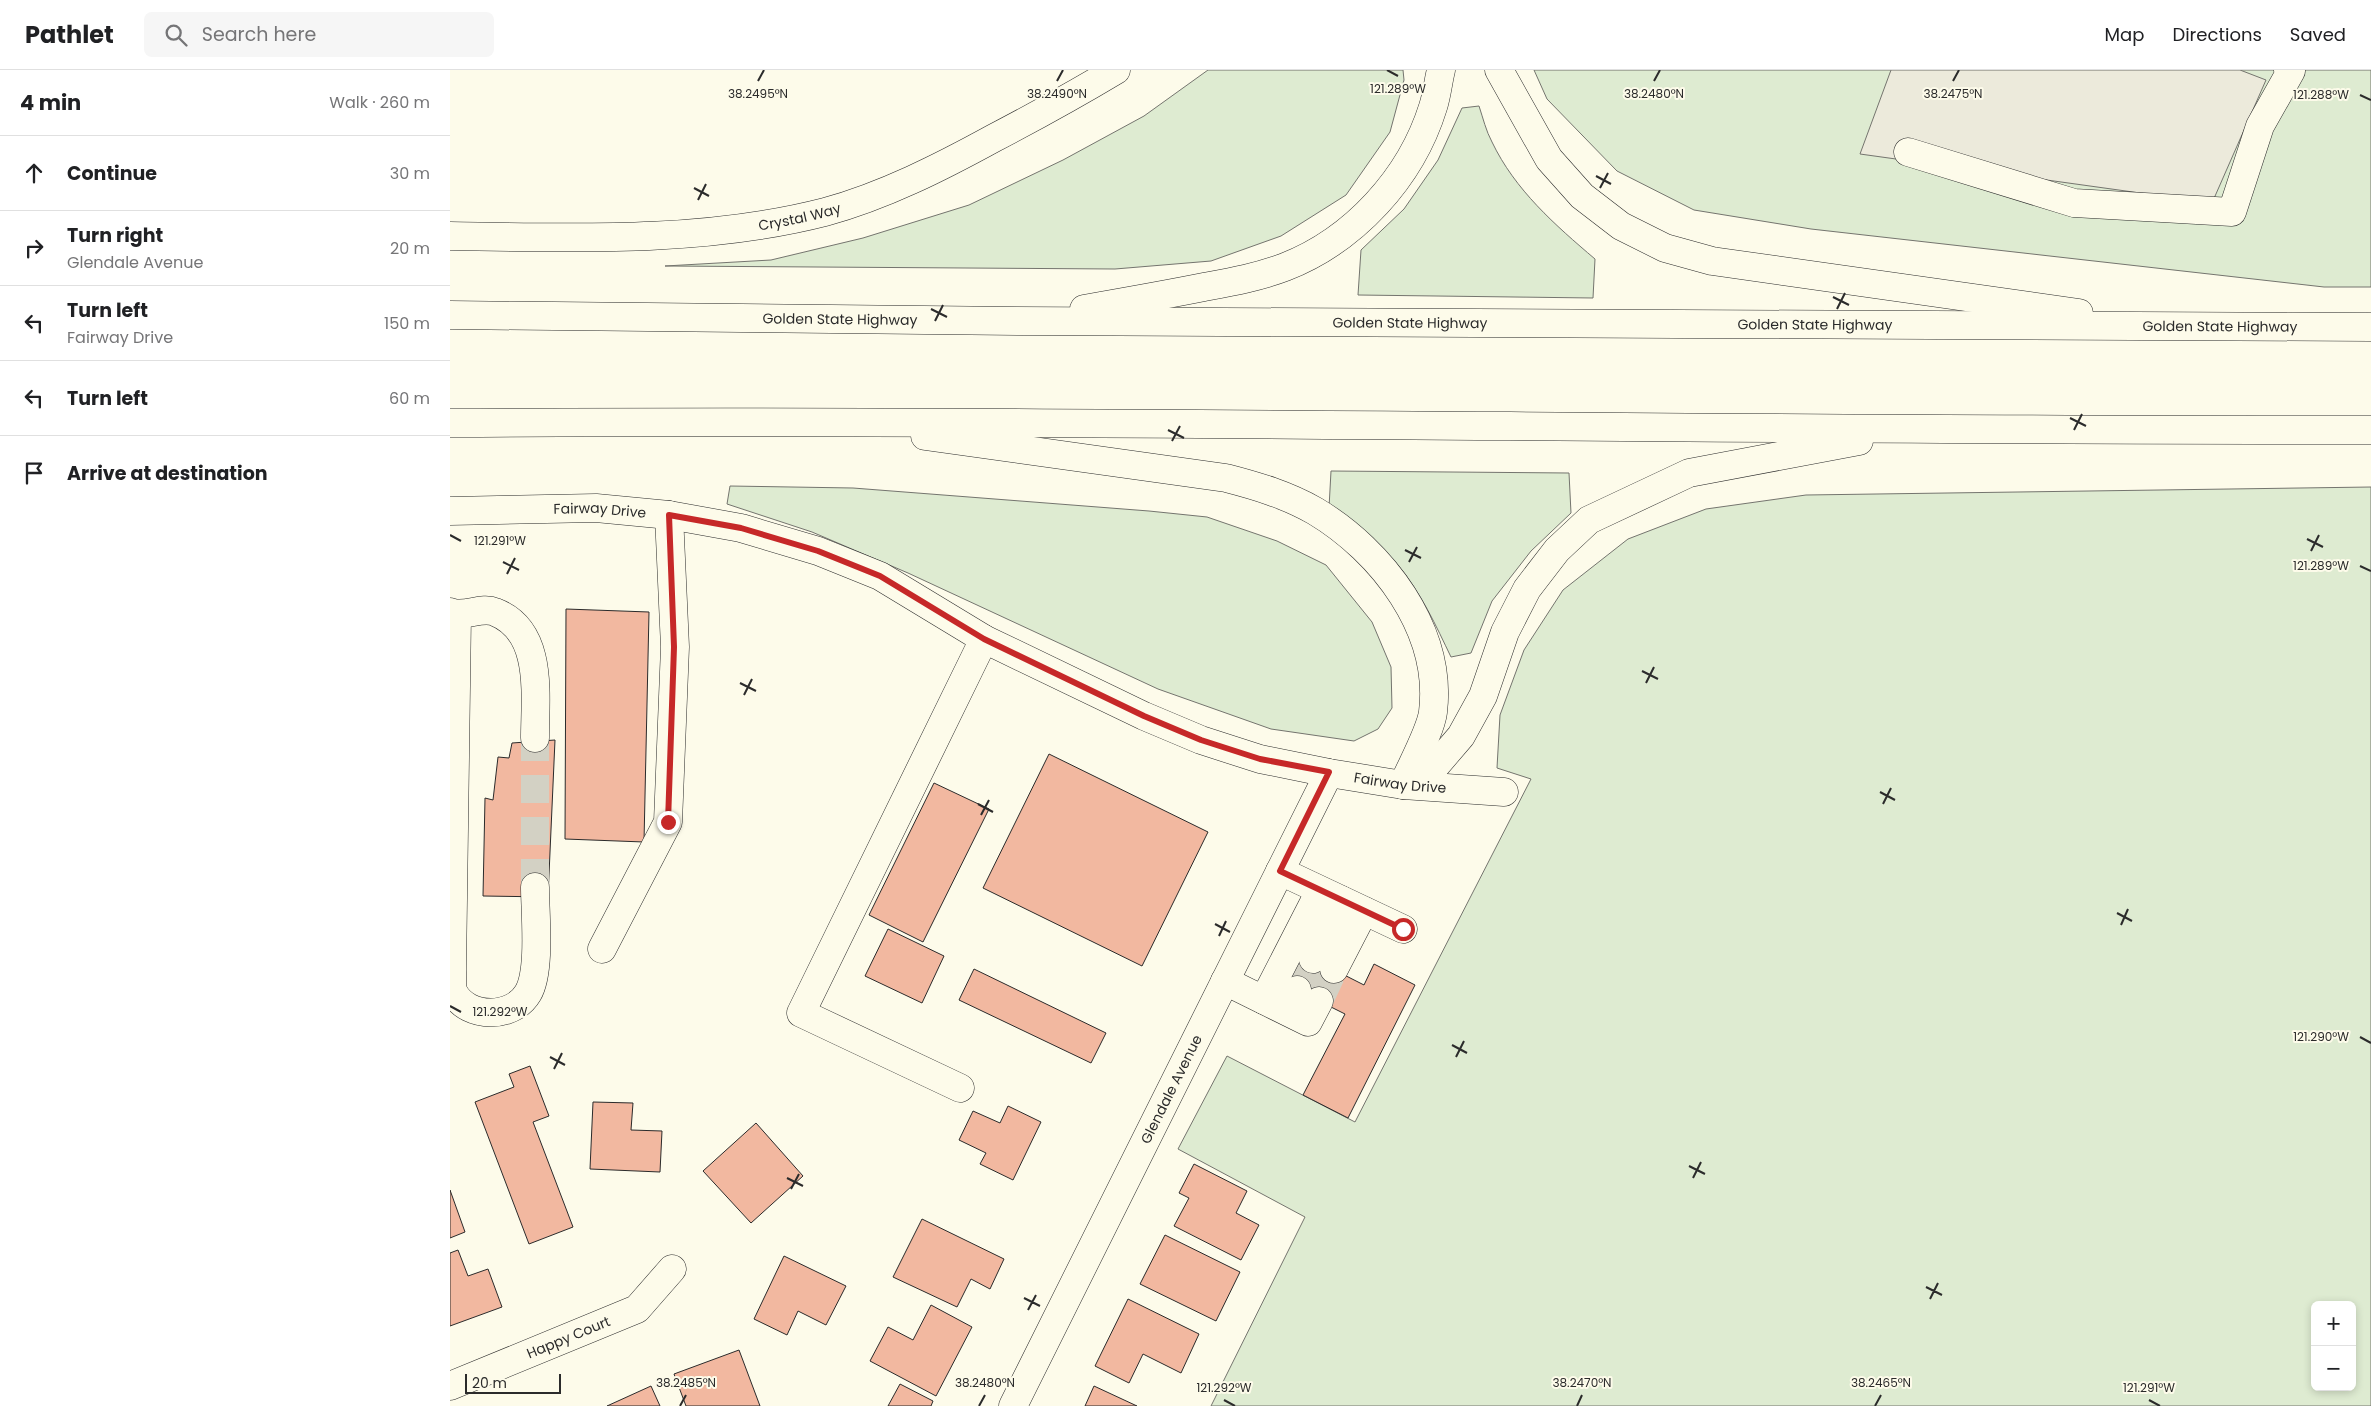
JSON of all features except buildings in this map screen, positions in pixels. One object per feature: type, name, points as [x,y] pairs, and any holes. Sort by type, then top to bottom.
[{"type":"main road","name":"Crystal Way","points":[[450,236],[678,234],[751,227],[826,212],[884,191],[949,162],[1074,96],[1116,70]]},
{"type":"main road","points":[[1017,321],[1243,279],[1285,267],[1325,247],[1360,221],[1390,189],[1416,148],[1433,107],[1441,70]]},
{"type":"main road","points":[[1499,70],[1550,159],[1582,196],[1621,226],[1665,248],[1712,261],[2182,328]]},
{"type":"main road","points":[[1908,152],[2074,203],[2232,212],[2260,126],[2291,71],[2288,70]]},
{"type":"main road","name":"Golden State Highway","points":[[450,315],[1017,321],[2371,328]]},
{"type":"main road","points":[[450,423],[817,421],[1921,429],[2371,430]]},
{"type":"main road","points":[[817,421],[1226,478],[1272,490],[1315,511],[1353,538],[1380,565],[1403,595],[1426,637],[1435,690],[1433,714],[1411,785]]},
{"type":"main road","points":[[1411,785],[1461,736],[1483,696],[1504,632],[1527,588],[1557,550],[1589,520],[1689,473],[1921,429]]},
{"type":"main road","name":"Fairway Drive","points":[[450,511],[596,508],[669,515],[741,528],[818,551],[880,576],[984,639],[1144,716],[1201,740],[1260,759],[1329,772],[1411,785],[1504,792]]},
{"type":"main road","points":[[602,948],[668,822],[674,647],[669,515]]},
{"type":"main road","points":[[535,738],[535,666],[525,638],[517,625],[494,611],[454,613],[452,970],[453,991],[464,1006],[476,1011],[495,1014],[513,1007],[528,993],[535,966],[535,887]]},
{"type":"main road","points":[[960,1088],[801,1013],[984,639]]},
{"type":"main road","name":"Glendale Avenue","points":[[1013,1406],[1329,772]]},
{"type":"main road","points":[[1280,871],[1403,929]]},
{"type":"main road","points":[[1324,964],[1342,901]]},
{"type":"main road","points":[[1225,981],[1292,1000],[1342,901]]},
{"type":"main road","name":"Happy Court","points":[[450,1386],[637,1309],[672,1269]]},
{"type":"green space","points":[[1208,70],[1403,70],[1404,80],[1390,132],[1346,195],[1281,236],[1211,261],[1115,269],[665,266],[771,260],[863,238],[969,205],[1063,160],[1144,116]]},
{"type":"green space","points":[[1534,70],[2371,70],[2371,287],[2324,287],[1811,229],[1694,210],[1617,171],[1547,99]]},
{"type":"green space","points":[[1479,106],[1490,138],[1512,176],[1551,220],[1595,259],[1593,298],[1358,295],[1361,250],[1404,209],[1438,160],[1462,108]]},
{"type":"green space","points":[[1331,471],[1569,473],[1571,513],[1531,551],[1492,601],[1471,653],[1451,657],[1421,598],[1397,564],[1356,527],[1329,508]]},
{"type":"green space","points":[[730,486],[853,488],[1207,517],[1277,541],[1326,565],[1372,622],[1391,667],[1392,708],[1378,729],[1354,741],[1271,729],[1158,689],[908,573],[812,532],[727,504]]},
{"type":"green space","points":[[2371,487],[2371,1406],[1211,1406],[1305,1217],[1178,1149],[1227,1056],[1355,1122],[1531,779],[1497,768],[1500,715],[1524,650],[1563,590],[1628,539],[1706,509],[1806,495]]},
{"type":"shaded area","points":[[1891,70],[2240,70],[2266,80],[2212,203],[1860,154]]},
{"type":"tunnel","points":[[535,738],[535,887]]},
{"type":"tunnel","points":[[1297,990],[1313,959]]},
{"type":"tunnel","points":[[1319,1001],[1334,969]]},
{"type":"route","points":[[668,822],[674,647],[669,515],[741,528],[818,551],[880,576],[984,639],[1144,716],[1201,740],[1260,759],[1329,772],[1280,871],[1403,929]]}]
